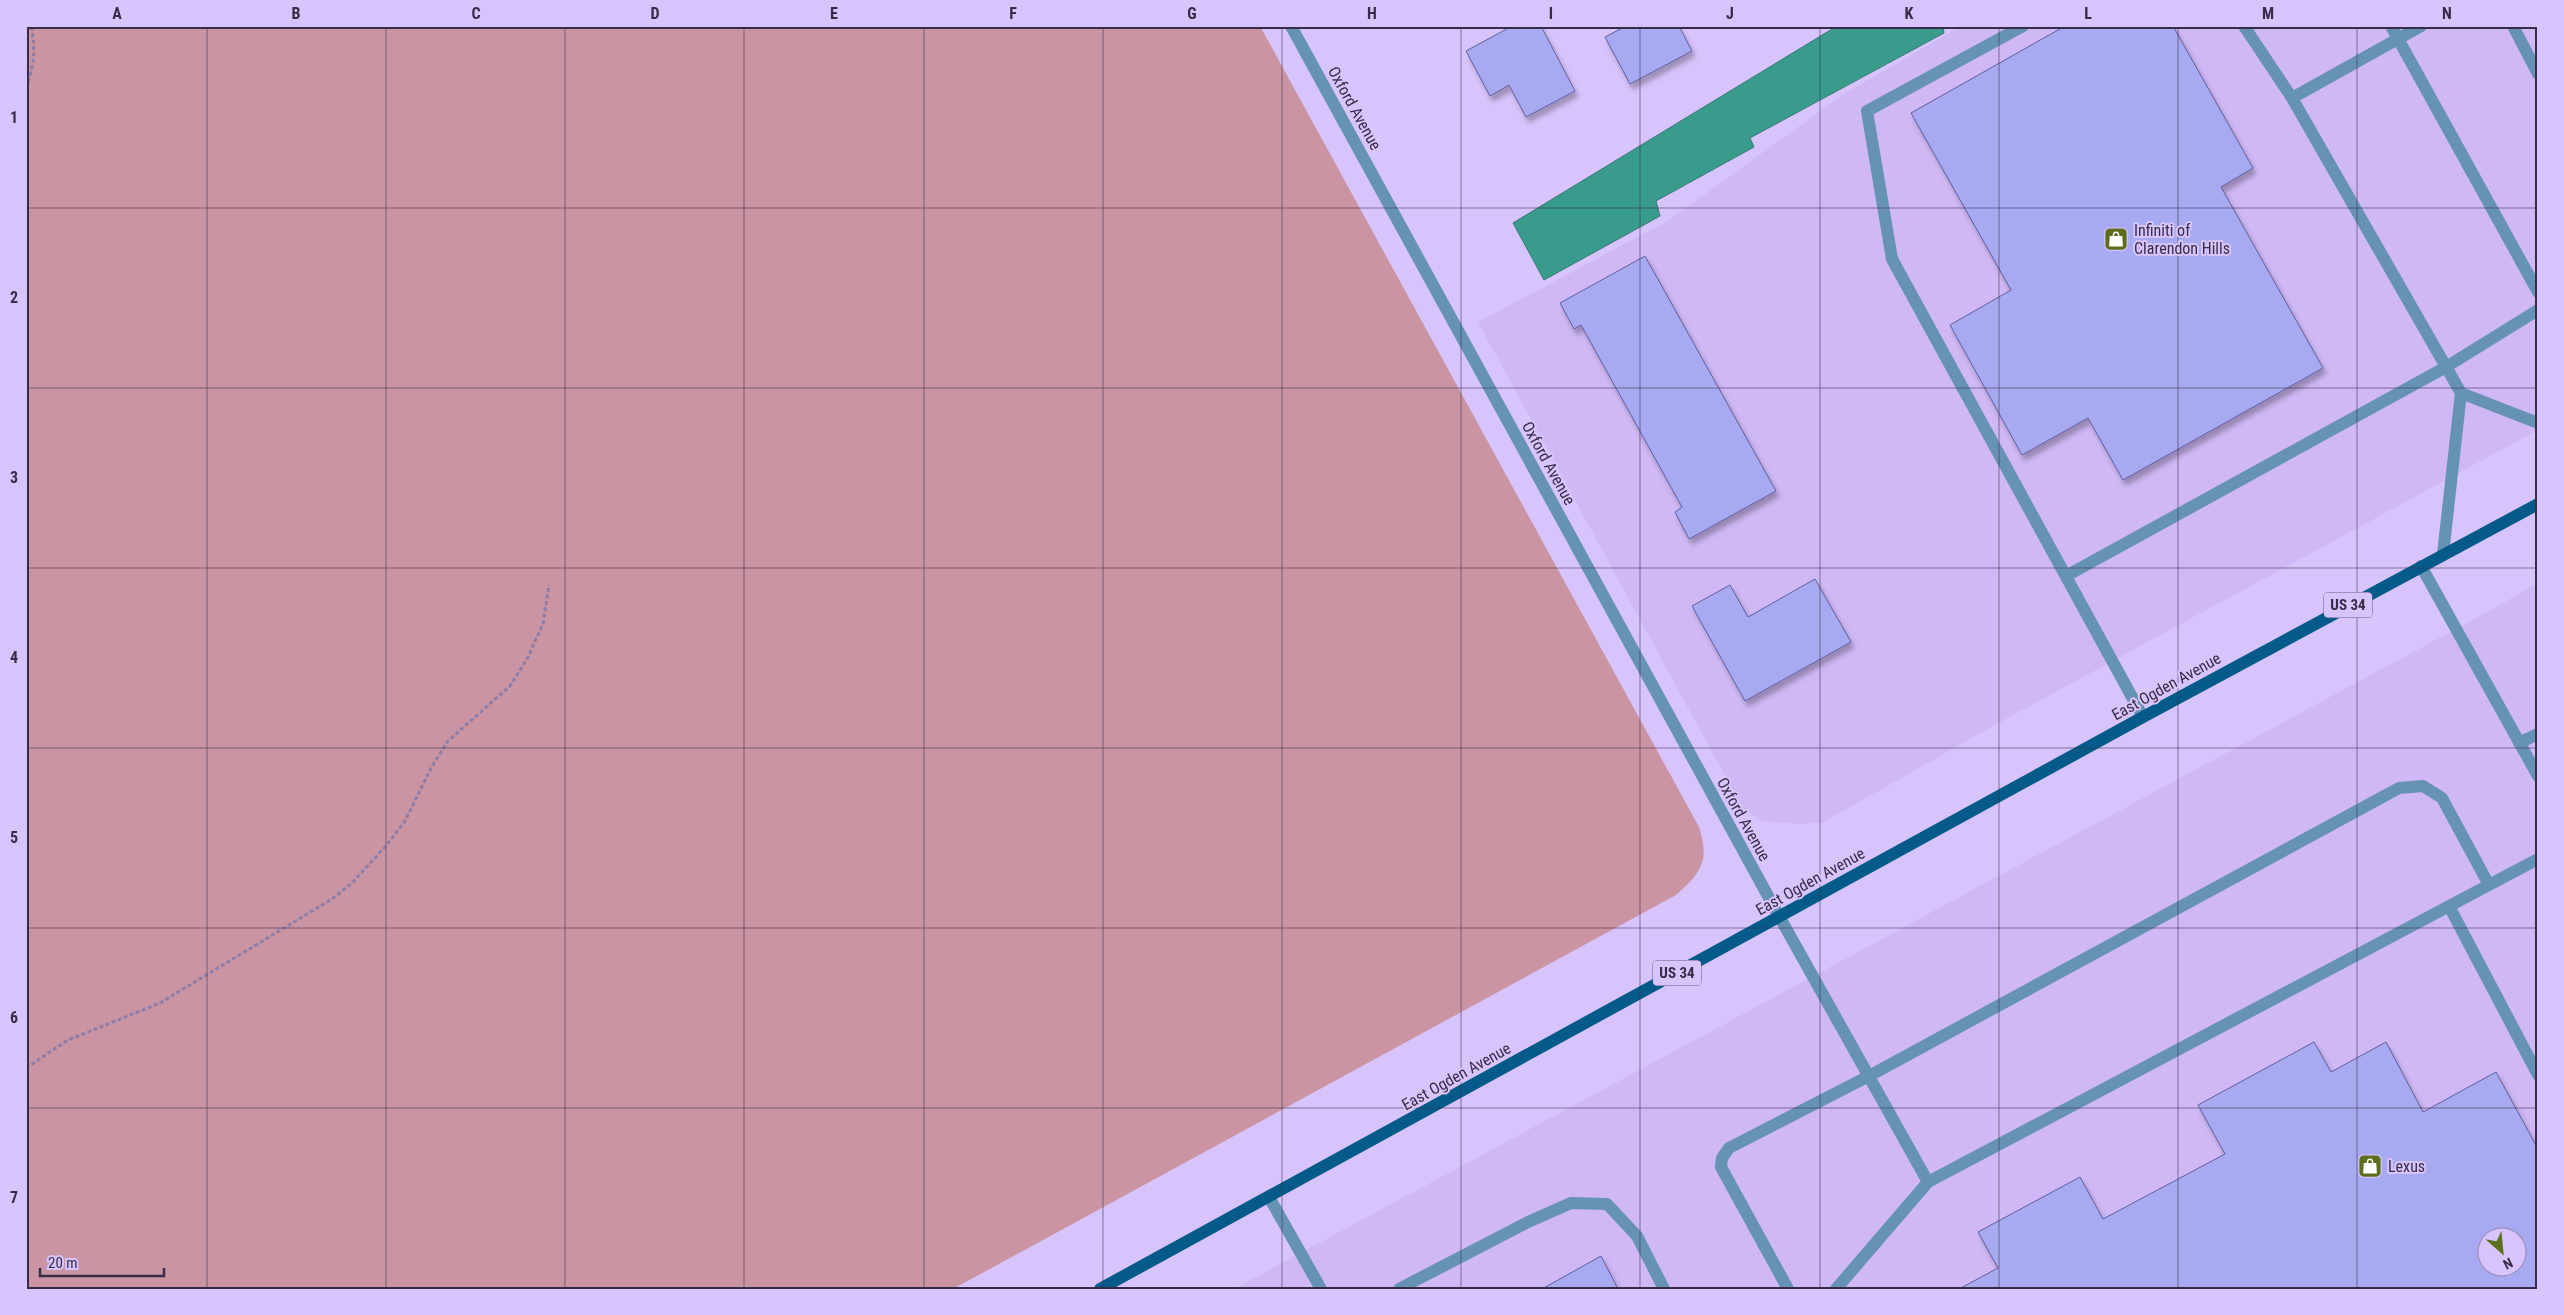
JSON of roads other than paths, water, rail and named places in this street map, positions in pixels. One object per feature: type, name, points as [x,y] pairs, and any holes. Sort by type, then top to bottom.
[{"type":"main road","name":"East Ogden Avenue","points":[[1100,1289],[2143,717],[2538,504]]},
{"type":"street","name":"Oxford Avenue","points":[[1291,26],[1779,916],[1928,1182]]},
{"type":"street","points":[[2023,26],[1867,111],[1892,259],[2143,717]]},
{"type":"street","points":[[2244,26],[2292,98],[2461,393],[2443,554]]},
{"type":"street","points":[[2391,26],[2538,292]]},
{"type":"street","points":[[2292,98],[2421,26]]},
{"type":"street","points":[[2513,26],[2538,74]]},
{"type":"street","points":[[2066,576],[2446,367],[2538,310]]},
{"type":"street","points":[[2461,393],[2538,423]]},
{"type":"street","points":[[2421,566],[2538,776]]},
{"type":"street","points":[[2519,744],[2538,734]]},
{"type":"street","points":[[1788,1289],[1721,1167],[1722,1158],[1729,1148],[1869,1076],[2399,788],[2423,786],[2442,798],[2489,885]]},
{"type":"street","points":[[1836,1289],[1928,1182],[2538,859]]},
{"type":"street","points":[[2449,906],[2538,1075]]},
{"type":"street","points":[[1269,1197],[1321,1289]]},
{"type":"street","points":[[1399,1289],[1528,1222],[1571,1203],[1607,1204],[1637,1236],[1664,1289]]},
{"type":"place","name":"Infiniti of Clarendon Hills","points":[[2116,239]]},
{"type":"place","name":"Lexus","points":[[2370,1166]]}]
